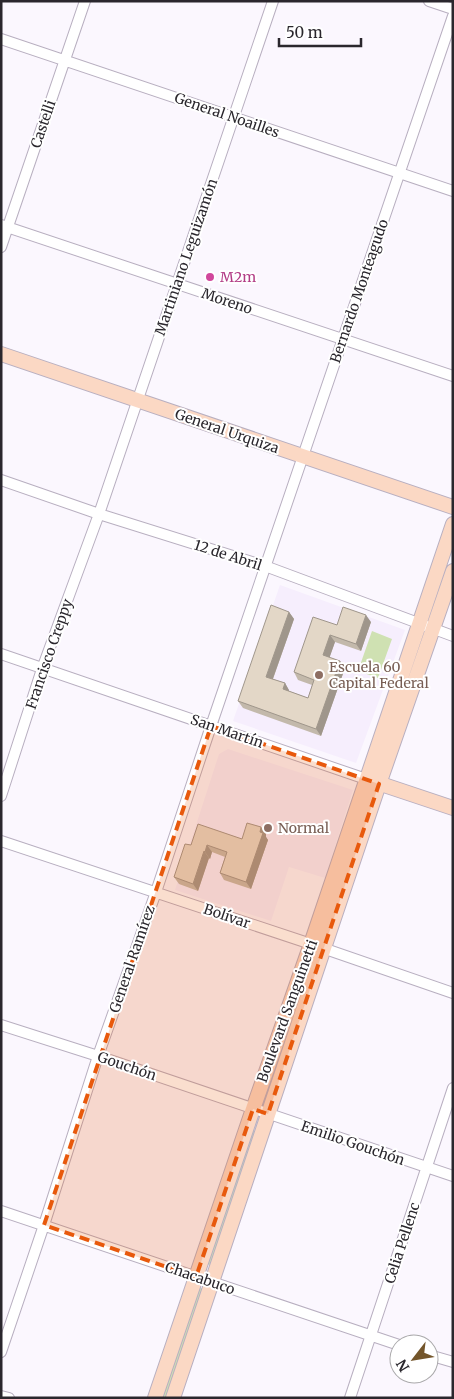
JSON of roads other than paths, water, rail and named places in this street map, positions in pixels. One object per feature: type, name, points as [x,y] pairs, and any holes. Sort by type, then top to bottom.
[{"type":"street","name":"Castelli","points":[[1,246],[5,226],[85,1]]},
{"type":"street","name":"Martiniano Leguizamón","points":[[99,514],[273,1]]},
{"type":"street","points":[[429,1],[453,9]]},
{"type":"street","name":"Bernardo Monteagudo","points":[[265,566],[453,16]]},
{"type":"street","name":"General Noailles","points":[[1,39],[453,192]]},
{"type":"street","name":"Moreno","points":[[5,226],[453,376]]},
{"type":"street","name":"General Urquiza","points":[[1,354],[453,506]]},
{"type":"street","name":"12 de Abril","points":[[1,480],[99,514],[265,566],[453,636]]},
{"type":"street","name":"Francisco Creppy","points":[[1,796],[42,669],[99,514]]},
{"type":"street","name":"Boulevard Sanguinetti","points":[[173,1398],[268,1114],[318,946],[373,781],[419,624],[453,524]]},
{"type":"street","name":"General Ramírez","points":[[1,1352],[98,1056],[156,892],[265,566]]},
{"type":"street","name":"Boulevard Sanguinetti","points":[[373,781],[433,629],[453,571]]},
{"type":"street","name":"San Martín","points":[[1,654],[453,808]]},
{"type":"street","name":"Bolívar","points":[[1,841],[318,946],[453,994]]},
{"type":"street","name":"Boulevard Sanguinetti","points":[[155,1398],[252,1109],[318,946]]},
{"type":"street","name":"Gouchón","points":[[1,1025],[252,1109]]},
{"type":"street","name":"Celia Pellenc","points":[[350,1398],[453,1088]]},
{"type":"street","name":"Emilio Gouchón","points":[[252,1109],[453,1176]]},
{"type":"street","name":"Chacabuco","points":[[1,1210],[389,1343]]},
{"type":"street","points":[[439,1358],[453,1362]]},
{"type":"street","points":[[1,1396],[9,1398]]},
{"type":"place","name":"M2m","points":[[210,277]]},
{"type":"place","name":"Escuela 60 Capital Federal","points":[[319,675]]},
{"type":"place","name":"Normal","points":[[268,828]]}]
